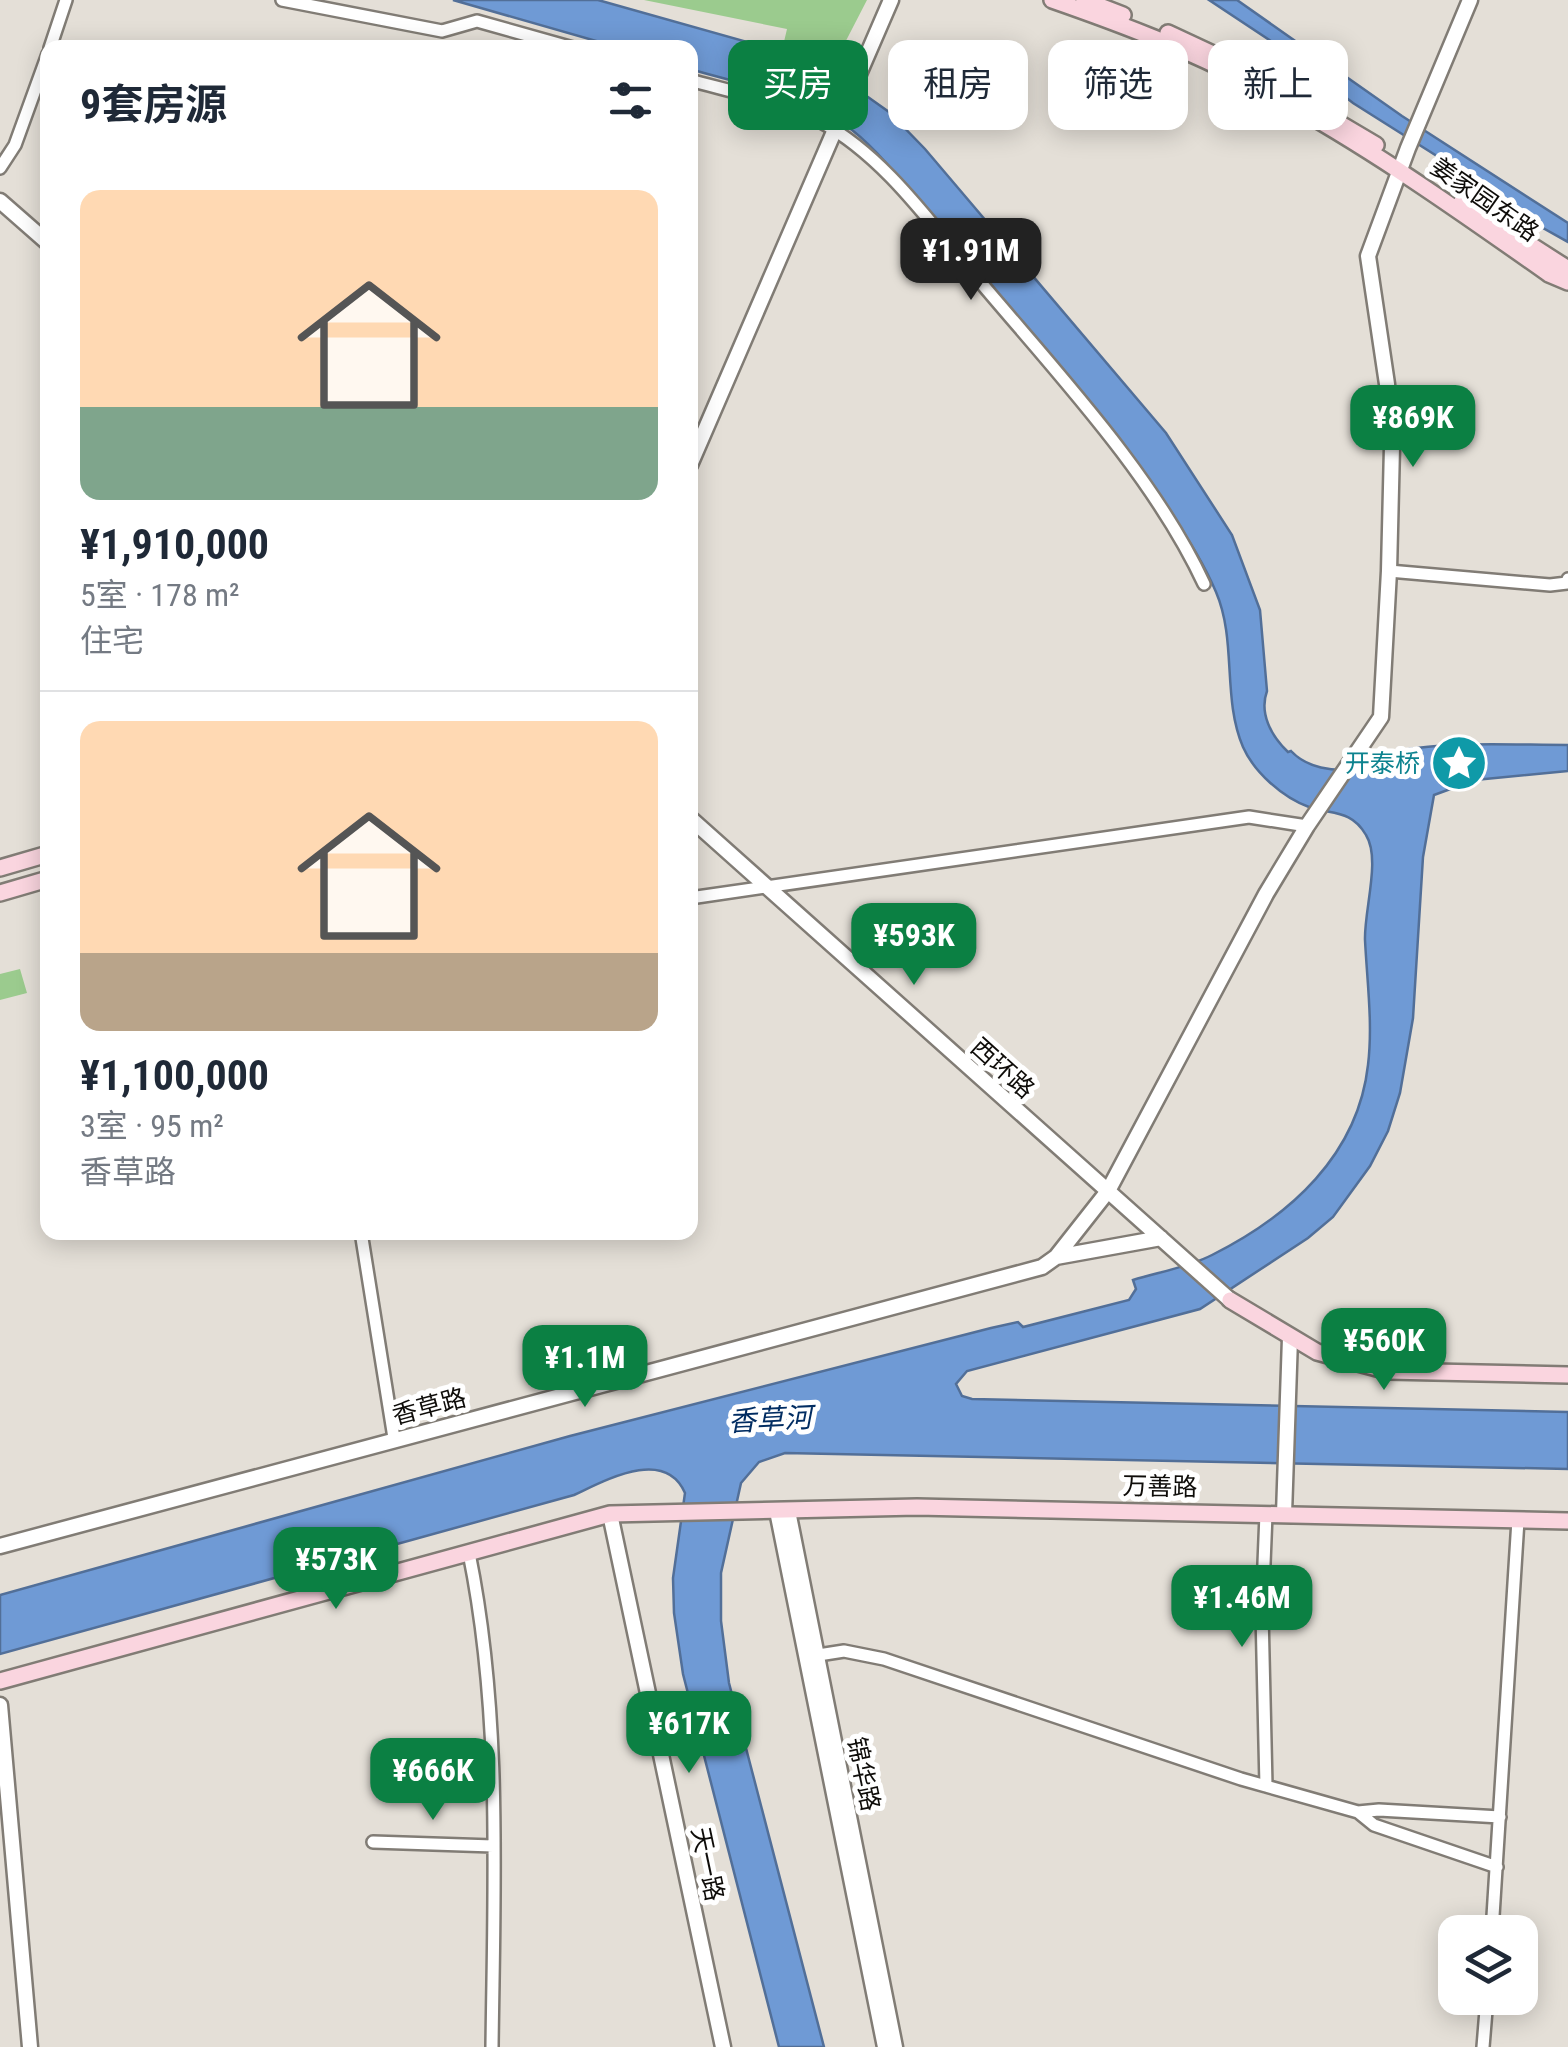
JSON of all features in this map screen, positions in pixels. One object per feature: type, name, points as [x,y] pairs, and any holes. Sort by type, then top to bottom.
[{"type":"main road","name":"姜家园东路","points":[[1052,0],[1166,42],[1404,160],[1549,274],[1568,282]]},
{"type":"main road","name":"姜家园东路","points":[[1084,0],[1194,43],[1339,121],[1568,270]]},
{"type":"main road","points":[[0,868],[40,856]]},
{"type":"main road","points":[[0,893],[40,881]]},
{"type":"main road","points":[[1230,1300],[1317,1352],[1388,1371],[1568,1375]]},
{"type":"main road","name":"万善路","points":[[0,1681],[610,1514],[918,1507],[1568,1522]]},
{"type":"street","points":[[53,40],[66,0]]},
{"type":"street","points":[[282,0],[442,31],[477,20],[546,40]]},
{"type":"street","points":[[868,55],[891,0]]},
{"type":"street","points":[[1056,1257],[1108,1191],[1266,894],[1381,718],[1392,447],[1368,256],[1470,0]]},
{"type":"street","points":[[0,168],[16,145],[40,77]]},
{"type":"street","points":[[698,83],[728,92]]},
{"type":"street","points":[[698,447],[836,130]]},
{"type":"street","points":[[840,130],[895,183],[1076,395],[1161,508],[1204,584]]},
{"type":"street","points":[[0,200],[40,236]]},
{"type":"street","points":[[1389,571],[1550,585],[1567,584],[1568,580]]},
{"type":"street","points":[[698,897],[1250,816],[1307,826]]},
{"type":"street","name":"西环路","points":[[698,825],[1230,1300]]},
{"type":"street","name":"香草路","points":[[0,1546],[1042,1267],[1056,1257],[1161,1238]]},
{"type":"street","points":[[362,1240],[394,1438]]},
{"type":"street","points":[[1284,1514],[1290,1338]]},
{"type":"street","name":"锦华路","points":[[783,1511],[895,2047]]},
{"type":"street","name":"天一路","points":[[610,1514],[723,2047]]},
{"type":"street","points":[[1266,1514],[1262,1613],[1266,1786]]},
{"type":"street","points":[[1493,1915],[1518,1520]]},
{"type":"street","points":[[469,1552],[478,1596],[493,1759],[492,2047]]},
{"type":"street","points":[[812,1656],[844,1651],[914,1668],[1266,1786],[1358,1812],[1500,1817]]},
{"type":"street","name":"锦华路","points":[[812,1656],[885,2047]]},
{"type":"street","points":[[0,1704],[30,2047]]},
{"type":"street","points":[[1358,1812],[1374,1825],[1496,1867]]},
{"type":"street","points":[[373,1842],[493,1846]]},
{"type":"street","points":[[1483,2047],[1486,2015]]},
{"type":"green space","points":[[644,0],[867,0],[846,40],[784,40],[787,29]]},
{"type":"green space","points":[[20,969],[27,993],[0,1000],[0,974]]},
{"type":"water","points":[[453,0],[598,0],[740,40],[728,40],[728,79],[698,71],[698,40],[593,40]]},
{"type":"water","points":[[1209,0],[1237,0],[1294,40],[1269,40]]},
{"type":"water","points":[[1348,78],[1568,223],[1568,242],[1507,203],[1505,206],[1459,170],[1348,99]]},
{"type":"water","name":"香草河","points":[[868,97],[888,111],[888,130],[907,130],[925,149],[1166,433],[1232,535],[1260,610],[1266,716],[1276,739],[1288,752],[1321,768],[1347,770],[1418,748],[1568,745],[1568,771],[1475,780],[1434,795],[1423,857],[1413,1018],[1400,1093],[1388,1131],[1370,1166],[1333,1217],[1308,1238],[1200,1309],[967,1371],[956,1384],[962,1396],[1568,1412],[1568,1469],[785,1453],[759,1462],[741,1483],[721,1573],[721,1621],[729,1683],[824,2047],[779,2047],[683,1674],[673,1578],[685,1493],[676,1479],[664,1472],[634,1471],[574,1495],[0,1654],[0,1595],[570,1436],[991,1328],[1018,1322],[1023,1327],[1129,1300],[1136,1289],[1133,1280],[1194,1263],[1268,1222],[1316,1179],[1335,1154],[1362,1097],[1368,1065],[1365,928],[1372,857],[1366,835],[1354,821],[1340,814],[1299,803],[1254,766],[1243,747],[1233,709],[1222,611],[1205,568],[1177,522],[1018,322],[852,130],[868,130]]},
{"type":"place","name":"开泰桥","points":[[1459,763]]}]
